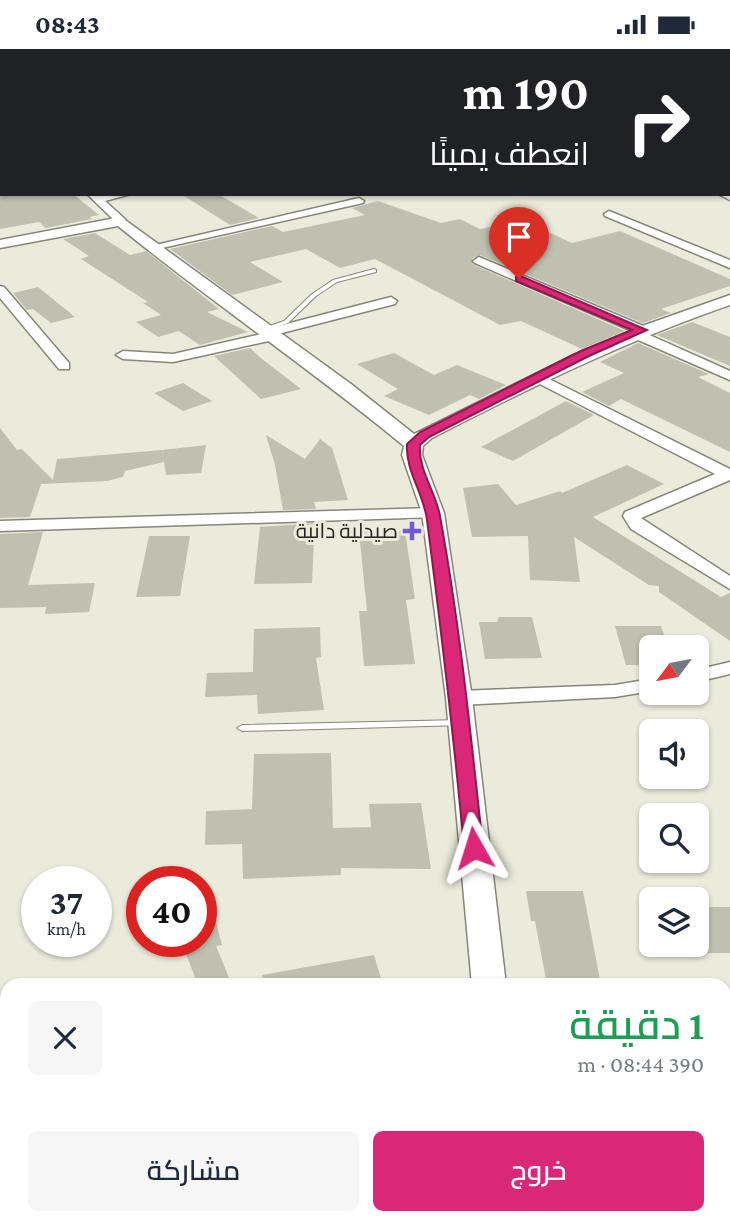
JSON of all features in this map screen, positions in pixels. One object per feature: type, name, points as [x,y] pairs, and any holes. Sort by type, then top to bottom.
[{"type":"street","points":[[95,197],[153,247],[414,444]]},
{"type":"street","points":[[153,247],[359,201]]},
{"type":"street","points":[[609,214],[730,264]]},
{"type":"street","points":[[0,244],[121,221]]},
{"type":"street","points":[[479,261],[730,376]]},
{"type":"street","points":[[0,290],[64,366]]},
{"type":"street","points":[[488,978],[460,710],[433,513],[412,456],[414,444],[425,434],[585,354],[638,332],[730,300]]},
{"type":"street","points":[[122,355],[173,358],[391,301]]},
{"type":"street","points":[[539,378],[729,474]]},
{"type":"street","points":[[729,474],[631,516],[636,525],[730,584]]},
{"type":"street","points":[[0,526],[433,513]]},
{"type":"street","points":[[709,672],[730,668]]},
{"type":"street","points":[[460,710],[639,687]]},
{"type":"lane","points":[[268,333],[286,322],[314,295],[335,281],[374,271]]},
{"type":"lane","points":[[242,728],[460,710]]},
{"type":"building","points":[[0,196],[75,196],[99,215],[89,217],[92,219],[46,228],[39,222],[0,229]]},
{"type":"building","points":[[184,196],[221,196],[259,218],[230,225]]},
{"type":"building","points":[[378,201],[441,223],[460,219],[480,229],[522,220],[572,243],[620,231],[730,279],[730,286],[661,309],[671,313],[643,323],[480,255],[472,259],[474,265],[625,331],[582,349],[521,321],[500,325],[375,259],[340,268],[306,249],[250,262],[283,282],[232,295],[170,249],[272,226],[283,232],[365,215],[352,208]]},
{"type":"building","points":[[95,233],[130,255],[146,251],[219,309],[207,312],[248,332],[200,345],[179,331],[158,337],[136,322],[161,315],[143,303],[148,302],[81,259],[89,256],[63,239]]},
{"type":"building","points":[[38,287],[75,317],[51,323],[33,309],[27,310],[13,293]]},
{"type":"building","points":[[692,322],[730,337],[730,366],[657,335]]},
{"type":"building","points":[[638,343],[709,374],[698,377],[730,393],[730,452],[621,399],[609,406],[582,392],[624,373],[600,362]]},
{"type":"building","points":[[250,348],[301,389],[261,399],[214,356]]},
{"type":"building","points":[[394,353],[434,375],[457,365],[506,385],[479,399],[470,395],[429,415],[384,396],[398,389],[357,364]]},
{"type":"building","points":[[183,383],[212,401],[183,411],[154,393]]},
{"type":"building","points":[[566,401],[594,415],[513,461],[481,447]]},
{"type":"building","points":[[0,428],[17,450],[22,449],[53,480],[57,459],[162,450],[164,462],[125,471],[123,477],[107,481],[41,484],[30,517],[0,518]]},
{"type":"building","points":[[266,435],[305,459],[320,439],[332,448],[348,500],[314,502],[316,509],[283,510],[275,465]]},
{"type":"building","points":[[206,445],[201,473],[166,475],[162,450]]},
{"type":"building","points":[[627,465],[664,484],[593,517],[721,597],[730,593],[730,641],[659,592],[659,586],[649,585],[574,537],[580,582],[530,580],[528,536],[472,537],[463,488],[498,484],[516,505],[560,491],[562,493]]},
{"type":"building","points":[[318,523],[321,539],[314,540],[312,583],[254,584],[260,527]]},
{"type":"building","points":[[405,531],[415,599],[406,600],[415,664],[364,666],[359,611],[367,611],[359,532]]},
{"type":"building","points":[[43,532],[28,585],[95,583],[89,612],[45,614],[46,607],[0,608],[0,534]]},
{"type":"building","points":[[149,536],[190,536],[180,596],[136,597]]},
{"type":"building","points":[[499,617],[532,617],[542,658],[485,659],[479,622],[497,622]]},
{"type":"building","points":[[615,626],[661,626],[664,635],[639,635],[639,665],[626,665]]},
{"type":"building","points":[[320,627],[321,657],[316,658],[324,710],[258,714],[257,695],[205,697],[207,673],[253,672],[254,629]]},
{"type":"building","points":[[331,753],[333,828],[371,827],[369,804],[421,803],[431,869],[341,868],[341,875],[243,879],[242,844],[205,845],[206,811],[252,809],[254,754]]},
{"type":"building","points":[[526,891],[583,891],[600,978],[546,978],[535,921],[531,921]]},
{"type":"building","points":[[709,907],[730,907],[730,953],[709,953]]},
{"type":"building","points":[[217,926],[222,945],[217,946]]},
{"type":"building","points":[[217,948],[229,978],[195,978],[187,957],[217,957]]},
{"type":"building","points":[[374,955],[381,978],[262,978],[262,975]]},
{"type":"place","name":"صيدلية دانية","points":[[412,531]]},
{"type":"route","points":[[474,848],[459,698],[433,513],[412,456],[412,449],[425,434],[585,354],[641,330],[519,279]]}]
